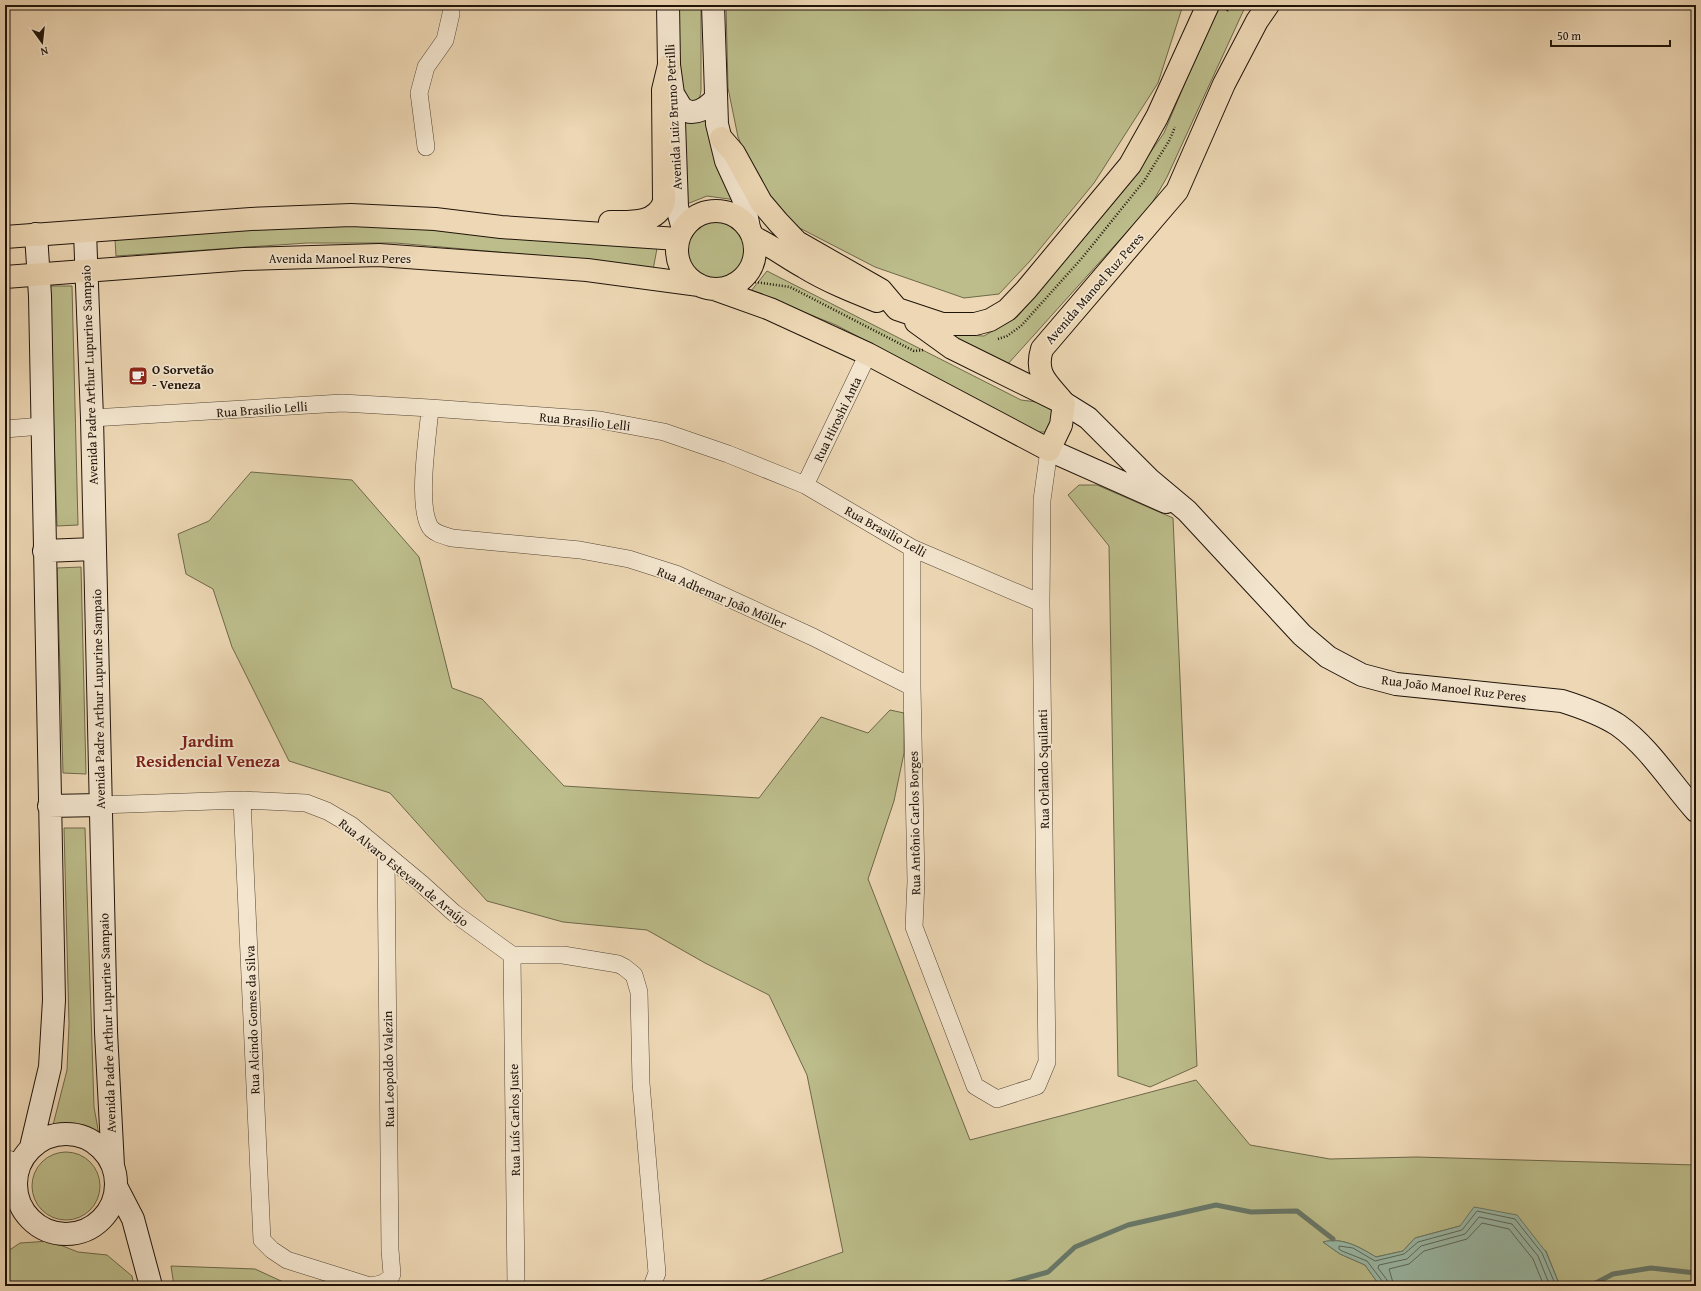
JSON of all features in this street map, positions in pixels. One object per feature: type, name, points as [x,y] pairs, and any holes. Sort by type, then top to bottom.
[{"type":"main road","name":"Avenida Luiz Bruno Petrilli","points":[[668,5],[668,65],[673,94],[677,207],[681,234]]},
{"type":"main road","points":[[713,5],[717,124],[726,161],[743,198],[751,232],[755,256],[747,273],[732,285],[706,287],[684,273],[680,264],[677,247],[681,234],[697,216],[716,210],[734,215],[751,232],[803,267],[837,284],[897,309],[932,321],[958,325],[990,320],[1007,310],[1026,290],[1130,165],[1157,117],[1208,5]]},
{"type":"main road","name":"Avenida Manoel Ruz Peres","points":[[1064,403],[1041,374],[1038,362],[1042,348],[1177,191],[1224,84],[1257,21],[1268,5]]},
{"type":"main road","points":[[501,227],[526,220],[636,222],[654,216],[661,209],[664,202],[663,90],[668,65]]},
{"type":"main road","points":[[673,94],[683,108],[693,112],[708,108],[716,98]]},
{"type":"main road","points":[[721,138],[734,153],[761,202],[797,242],[881,290],[897,309],[952,348],[1064,403],[1061,425],[1049,450]]},
{"type":"main road","points":[[5,226],[304,204],[351,215]]},
{"type":"main road","points":[[5,237],[251,218],[351,215],[435,219],[501,227],[681,234]]},
{"type":"main road","name":"Avenida Padre Arthur Lupurine Sampaio","points":[[85,232],[92,418],[106,1032],[113,1166]]},
{"type":"main road","points":[[36,234],[39,274],[54,1000],[50,1067],[15,1167],[18,1202],[29,1218],[45,1229],[64,1234],[83,1231],[100,1220],[111,1204],[117,1188]]},
{"type":"main road","name":"Avenida Manoel Ruz Peres","points":[[5,277],[244,259],[379,255],[587,270],[706,287],[770,309],[868,354],[1049,450]]},
{"type":"main road","name":"Rua João Manoel Ruz Peres","points":[[1064,403],[1088,418],[1150,480],[1187,512],[1302,635],[1328,657],[1362,676],[1396,684],[1555,700],[1586,709],[1618,725],[1646,750],[1696,811]]},
{"type":"main road","name":"Rua João Manoel Ruz Peres","points":[[1049,450],[1187,512]]},
{"type":"main road","points":[[44,551],[94,549]]},
{"type":"main road","points":[[49,806],[100,806]]},
{"type":"main road","points":[[15,1167],[48,1137],[67,1134],[86,1138],[102,1149],[113,1166],[117,1188],[133,1219],[151,1286]]},
{"type":"street","points":[[426,147],[419,93],[426,67],[445,40],[451,14],[451,5]]},
{"type":"street","name":"Rua Hiroshi Anta","points":[[805,485],[868,354]]},
{"type":"street","name":"Rua Brasilio Lelli","points":[[92,418],[342,403],[600,420],[664,432],[728,454],[805,485],[912,548],[1041,603]]},
{"type":"street","name":"Rua Adhemar João Möller","points":[[430,408],[423,496],[429,526],[440,534],[452,538],[580,550],[629,560],[676,574],[813,637],[912,686]]},
{"type":"street","points":[[5,429],[42,426]]},
{"type":"street","name":"Rua Orlando Squilanti","points":[[975,1086],[997,1099],[1037,1086],[1048,1062],[1041,603],[1042,500],[1049,450]]},
{"type":"street","name":"Rua Antônio Carlos Borges","points":[[912,548],[912,686],[916,881],[914,927],[975,1086]]},
{"type":"street","name":"Rua Alvaro Estevam de Araújo","points":[[100,806],[242,800],[278,800],[306,803],[327,811],[351,825],[422,884],[454,913],[512,955]]},
{"type":"street","name":"Rua Alcindo Gomes da Silva","points":[[242,800],[262,1240],[272,1250],[287,1260],[365,1286],[379,1285],[387,1280]]},
{"type":"street","name":"Rua Leopoldo Valezin","points":[[386,855],[392,1269],[391,1277],[387,1280]]},
{"type":"street","points":[[512,955],[564,954],[618,964],[637,980],[639,992],[641,1083],[656,1273],[652,1286]]},
{"type":"street","name":"Rua Luís Carlos Juste","points":[[512,955],[516,1286]]},
{"type":"green space","points":[[678,5],[701,5],[701,90],[698,100],[689,106],[678,92]]},
{"type":"green space","points":[[726,5],[1183,5],[1158,83],[1094,183],[1030,261],[999,294],[964,298],[875,267],[786,221],[757,180],[738,137],[728,88]]},
{"type":"green space","points":[[1221,5],[1246,5],[1167,177],[1151,205],[1007,365],[943,334],[984,336],[1017,317],[1043,287],[1124,190],[1164,133],[1205,35]]},
{"type":"green space","points":[[678,112],[703,113],[716,158],[736,200],[707,196],[682,206]]},
{"type":"green space","points":[[715,220],[732,225],[740,233],[745,250],[740,267],[732,275],[715,280],[698,275],[690,267],[685,250],[690,233],[698,225]]},
{"type":"green space","points":[[308,224],[397,225],[658,243],[653,270],[543,256],[396,243],[307,243],[116,256],[115,239]]},
{"type":"green space","points":[[767,271],[1021,400],[1037,402],[1055,410],[1055,427],[1045,432],[1039,432],[836,325],[751,291]]},
{"type":"green space","points":[[49,286],[72,286],[78,525],[57,526]]},
{"type":"green space","points":[[251,472],[352,480],[419,557],[452,688],[482,699],[564,786],[759,798],[821,717],[868,733],[890,710],[904,713],[904,753],[894,801],[868,879],[970,1140],[1196,1080],[1250,1145],[1330,1159],[1416,1157],[1696,1165],[1696,1286],[1560,1286],[1546,1251],[1460,1226],[1415,1238],[1403,1251],[1376,1257],[1344,1242],[1323,1242],[1340,1254],[1365,1265],[1380,1286],[746,1286],[843,1252],[807,1075],[769,995],[705,963],[647,930],[563,922],[487,901],[390,793],[289,761],[232,647],[213,589],[186,574],[178,534],[209,521]]},
{"type":"green space","points":[[1079,485],[1097,485],[1173,518],[1197,1066],[1150,1087],[1118,1076],[1109,546],[1068,495]]},
{"type":"green space","points":[[81,567],[86,774],[63,773],[57,568]]},
{"type":"green space","points":[[64,828],[85,828],[94,1107],[99,1135],[52,1129],[67,1070],[69,1024]]},
{"type":"green space","points":[[66,1152],[79,1155],[90,1162],[97,1173],[100,1186],[97,1199],[90,1210],[79,1217],[66,1220],[53,1217],[42,1210],[35,1199],[32,1186],[35,1173],[42,1162],[53,1155]]},
{"type":"green space","points":[[50,1241],[78,1252],[107,1255],[132,1276],[134,1286],[5,1286],[5,1253],[20,1243]]},
{"type":"green space","points":[[171,1266],[255,1269],[292,1286],[174,1286]]},
{"type":"water","points":[[1474,1207],[1517,1215],[1546,1252],[1560,1286],[1380,1286],[1365,1265],[1340,1254],[1323,1242],[1344,1242],[1376,1257],[1403,1251],[1415,1238],[1460,1226]]},
{"type":"waterway","points":[[998,1286],[1048,1272],[1075,1247],[1128,1225],[1216,1205],[1251,1212],[1297,1211],[1333,1239]]},
{"type":"waterway","points":[[1590,1286],[1613,1274],[1651,1268],[1696,1273]]},
{"type":"place","name":"O Sorvetão - Veneza","points":[[138,376]]},
{"type":"district","name":"Jardim Residencial Veneza","points":[[208,751]]}]
